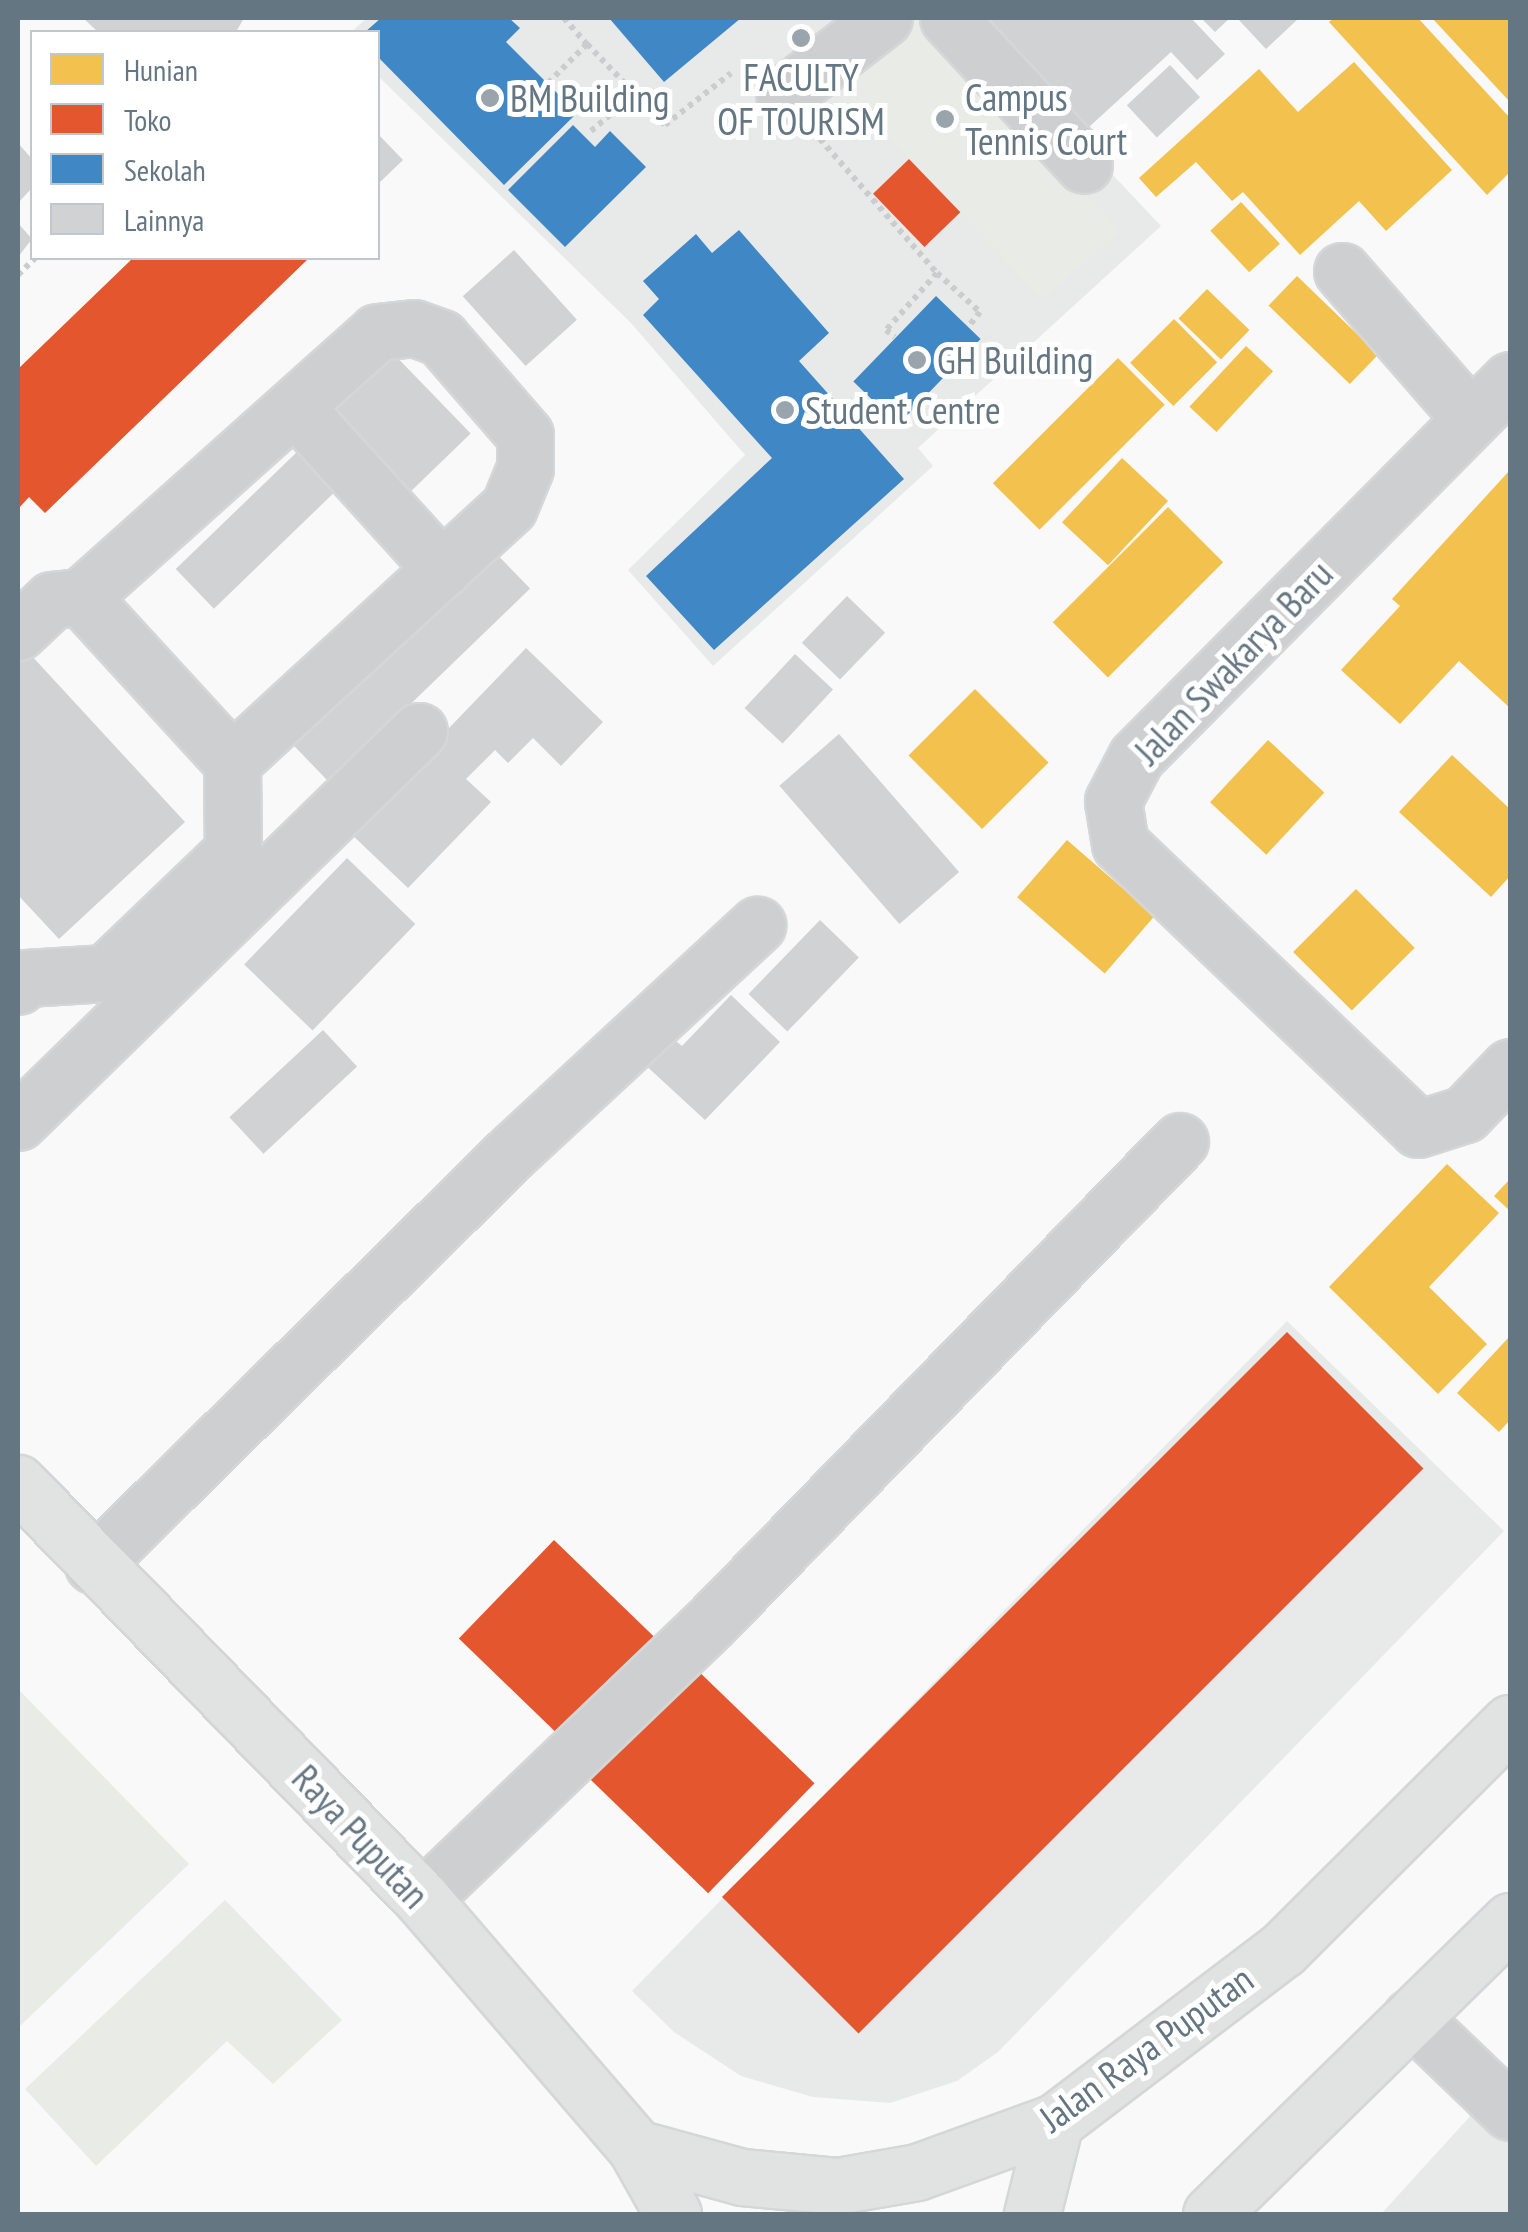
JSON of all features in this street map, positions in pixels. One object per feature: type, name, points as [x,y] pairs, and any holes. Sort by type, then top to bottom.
[{"type":"main road","name":"Raya Puputan","points":[[18,1483],[93,1565],[422,1899],[636,2148],[674,2214]]},
{"type":"main road","name":"Jalan Raya Puputan","points":[[636,2148],[742,2177],[836,2186],[917,2172],[1055,2122],[1282,1950],[1510,1723]]},
{"type":"main road","points":[[1211,2214],[1510,1921]]},
{"type":"main road","points":[[1032,2214],[1055,2122]]},
{"type":"street","points":[[784,96],[884,18]]},
{"type":"street","points":[[948,18],[1084,164]]},
{"type":"street","points":[[1342,272],[1472,420]]},
{"type":"street","points":[[18,632],[52,600],[82,597],[377,332],[414,328],[441,338],[525,435],[525,468],[509,507],[232,762]]},
{"type":"street","name":"Jalan Swakarya Baru","points":[[1510,380],[1136,757],[1113,801],[1120,844],[1418,1129],[1465,1114],[1510,1067]]},
{"type":"street","points":[[295,407],[442,570]]},
{"type":"street","points":[[18,986],[26,978],[106,973],[233,851],[232,762],[82,597]]},
{"type":"street","points":[[18,1122],[419,731]]},
{"type":"street","points":[[93,1565],[513,1151],[757,925]]},
{"type":"street","points":[[422,1899],[710,1623],[1180,1141]]},
{"type":"street","points":[[1411,2017],[1510,2112]]},
{"type":"path","points":[[564,18],[665,125],[751,58],[937,273],[980,312],[968,327]]},
{"type":"path","points":[[548,83],[586,44]]},
{"type":"path","points":[[591,131],[635,94]]},
{"type":"path","points":[[896,337],[886,330],[937,273]]},
{"type":"shaded area","points":[[367,18],[965,18],[1161,226],[918,448],[933,466],[713,666],[628,570],[745,455],[631,323],[380,78],[380,30],[353,30]]},
{"type":"shaded area","name":"Campus Tennis Court","points":[[913,18],[925,18],[1120,231],[1043,299],[834,80]]},
{"type":"shaded area","points":[[1287,1321],[1504,1531],[998,2052],[957,2081],[890,2103],[813,2097],[741,2076],[674,2032],[632,1991]]},
{"type":"shaded area","points":[[18,1689],[189,1864],[18,2028]]},
{"type":"shaded area","points":[[225,1900],[342,2020],[273,2084],[227,2041],[96,2166],[25,2089]]},
{"type":"shaded area","points":[[1510,2073],[1510,2214],[1381,2214],[1474,2112]]},
{"type":"building: Hunian","points":[[1334,18],[1418,18],[1510,118],[1510,172],[1487,195],[1329,22]]},
{"type":"building: Hunian","points":[[1432,18],[1510,18],[1510,102]]},
{"type":"building: Hunian","points":[[1354,62],[1452,170],[1386,231],[1359,201],[1300,255],[1243,192],[1232,201],[1196,162],[1156,197],[1139,178],[1259,69],[1298,112]]},
{"type":"building: Hunian","points":[[1241,202],[1280,244],[1249,272],[1210,231]]},
{"type":"building: Hunian","points":[[1297,276],[1378,354],[1350,384],[1269,305]]},
{"type":"building: Hunian","points":[[1207,289],[1249,330],[1221,359],[1179,318]]},
{"type":"building: Hunian","points":[[1174,319],[1217,362],[1173,406],[1130,363]]},
{"type":"building: Hunian","points":[[1246,346],[1273,371],[1216,432],[1189,407]]},
{"type":"building: Hunian","points":[[1118,358],[1165,405],[1040,530],[993,483]]},
{"type":"building: Hunian","points":[[1122,458],[1168,501],[1108,565],[1062,522]]},
{"type":"building: Hunian","points":[[1510,470],[1510,708],[1459,661],[1400,724],[1341,670],[1400,606],[1392,599]]},
{"type":"building: Hunian","points":[[1168,507],[1223,562],[1108,677],[1053,622]]},
{"type":"building: Hunian","points":[[975,689],[1049,763],[982,829],[909,755]]},
{"type":"building: Hunian","points":[[1268,740],[1324,793],[1266,855],[1210,802]]},
{"type":"building: Hunian","points":[[1452,755],[1510,809],[1510,876],[1491,897],[1399,812]]},
{"type":"building: Hunian","points":[[1067,840],[1155,916],[1105,973],[1017,897]]},
{"type":"building: Hunian","points":[[1356,889],[1415,948],[1352,1011],[1293,952]]},
{"type":"building: Hunian","points":[[1447,1164],[1499,1213],[1429,1287],[1487,1344],[1438,1394],[1329,1287]]},
{"type":"building: Hunian","points":[[1510,1179],[1510,1211],[1494,1196]]},
{"type":"building: Hunian","points":[[1510,1336],[1510,1420],[1499,1432],[1457,1393]]},
{"type":"building: Toko","points":[[909,159],[960,212],[924,247],[873,194]]},
{"type":"building: Toko","points":[[131,260],[307,260],[45,513],[29,497],[18,509],[18,369]]},
{"type":"building: Toko","points":[[1287,1332],[1423,1468],[858,2033],[722,1897]]},
{"type":"building: Toko","points":[[554,1540],[659,1641],[564,1740],[459,1639]]},
{"type":"building: Toko","points":[[690,1663],[814,1783],[708,1893],[584,1773]]},
{"type":"building: Sekolah","name":"BM Building","points":[[381,18],[509,18],[520,28],[506,42],[577,113],[504,185],[380,59],[380,30],[367,30]]},
{"type":"building: Sekolah","points":[[609,18],[741,18],[664,82]]},
{"type":"building: Sekolah","points":[[573,125],[595,147],[610,131],[646,167],[565,247],[508,190]]},
{"type":"building: Sekolah","name":"Student Centre","points":[[739,230],[829,333],[799,361],[904,479],[714,650],[646,576],[772,458],[643,315],[659,299],[643,281],[696,234],[712,253]]},
{"type":"building: Sekolah","name":"GH Building","points":[[936,296],[981,339],[898,425],[853,382]]},
{"type":"building: Lainnya","points":[[83,18],[244,18],[237,30],[96,30]]},
{"type":"building: Lainnya","points":[[989,18],[1191,18],[1225,54],[1197,80],[1171,52],[1089,127]]},
{"type":"building: Lainnya","points":[[1201,18],[1230,18],[1215,32]]},
{"type":"building: Lainnya","points":[[1237,18],[1299,18],[1266,49]]},
{"type":"building: Lainnya","points":[[1170,65],[1200,97],[1157,137],[1127,105]]},
{"type":"building: Lainnya","points":[[380,136],[403,160],[380,182]]},
{"type":"building: Lainnya","points":[[18,143],[30,157],[30,190],[18,203]]},
{"type":"building: Lainnya","points":[[18,223],[30,242],[18,257]]},
{"type":"building: Lainnya","points":[[514,250],[577,320],[526,366],[463,296]]},
{"type":"building: Lainnya","points":[[388,348],[471,434],[409,493],[326,408]]},
{"type":"building: Lainnya","points":[[298,451],[336,491],[214,609],[176,569]]},
{"type":"building: Lainnya","points":[[487,544],[530,589],[329,782],[286,738]]},
{"type":"building: Lainnya","points":[[847,596],[885,633],[840,680],[802,643]]},
{"type":"building: Lainnya","points":[[18,641],[185,822],[59,939],[18,895]]},
{"type":"building: Lainnya","points":[[526,648],[603,722],[561,766],[533,738],[508,763],[495,750],[466,779],[491,802],[408,888],[349,832]]},
{"type":"building: Lainnya","points":[[795,654],[833,689],[783,744],[745,708]]},
{"type":"building: Lainnya","points":[[839,734],[959,872],[899,924],[779,786]]},
{"type":"building: Lainnya","points":[[347,858],[415,924],[313,1030],[244,964]]},
{"type":"building: Lainnya","points":[[820,920],[859,958],[787,1032],[748,994]]},
{"type":"building: Lainnya","points":[[731,995],[780,1042],[705,1120],[641,1061],[665,1032],[682,1046]]},
{"type":"building: Lainnya","points":[[323,1030],[357,1067],[263,1154],[229,1117]]},
{"type":"place","name":"FACULTY OF TOURISM","points":[[801,38]]},
{"type":"place","name":"BM Building","points":[[490,98]]},
{"type":"place","name":"Campus Tennis Court","points":[[945,119]]},
{"type":"place","name":"GH Building","points":[[917,360]]},
{"type":"place","name":"Student Centre","points":[[785,410]]}]
